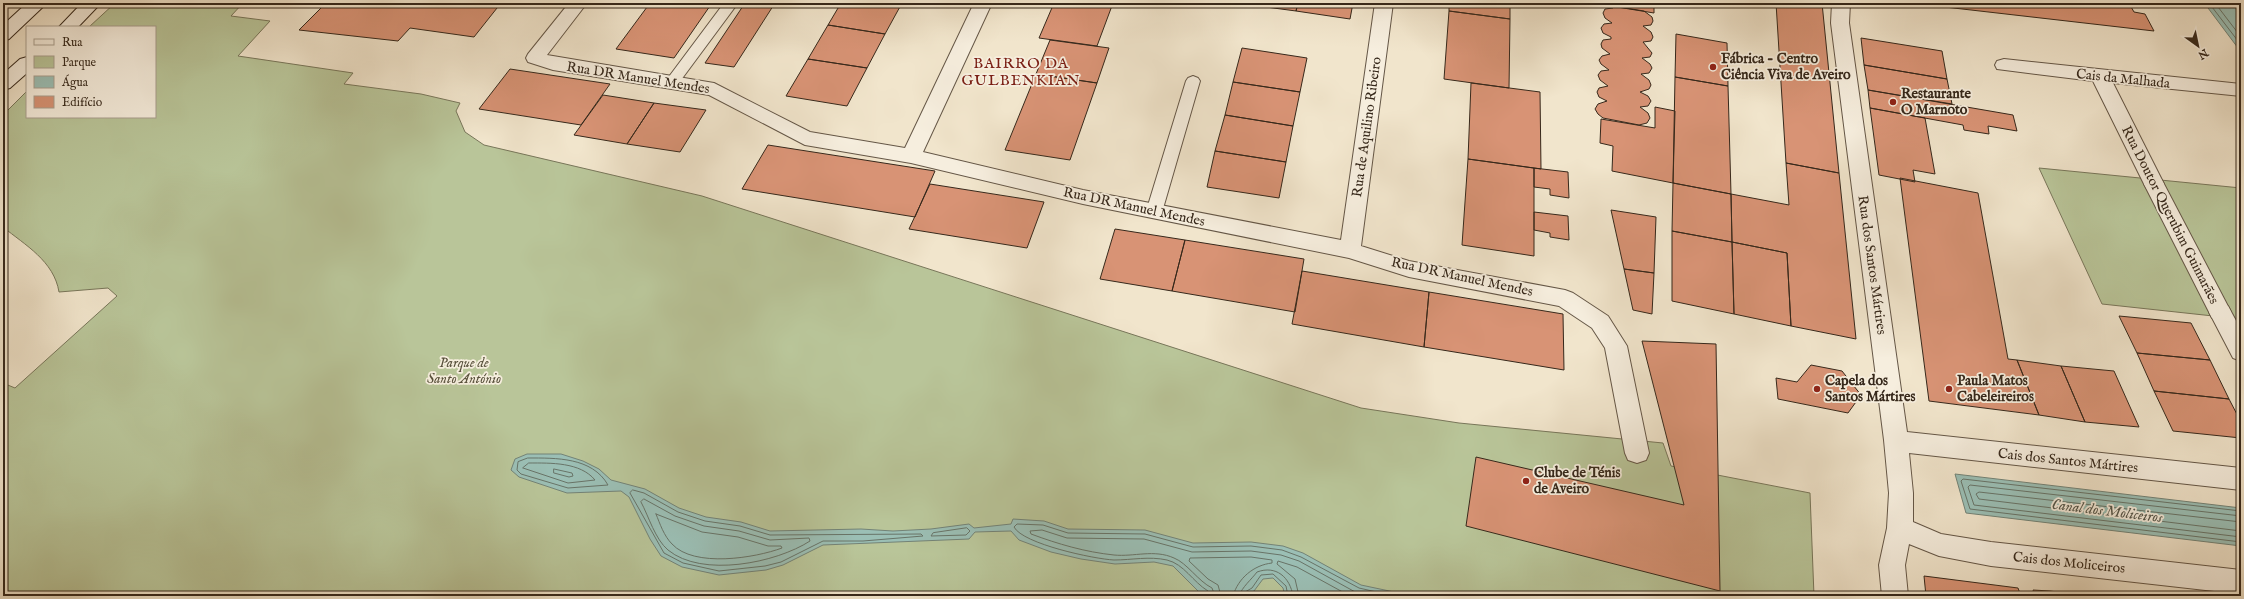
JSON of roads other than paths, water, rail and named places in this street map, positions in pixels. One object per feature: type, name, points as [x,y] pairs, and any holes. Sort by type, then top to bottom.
[{"type":"street","points":[[3,34],[38,3]]},
{"type":"street","points":[[69,26],[92,3]]},
{"type":"street","name":"Rua DR Manuel Mendes","points":[[578,3],[535,58],[553,64],[673,81],[714,89],[805,138],[911,156],[1154,212],[1350,250],[1409,269],[1565,298],[1600,322],[1616,346],[1637,453]]},
{"type":"street","points":[[911,156],[983,3]]},
{"type":"street","name":"Rua de Aquilino Ribeiro","points":[[1350,250],[1384,3]]},
{"type":"street","name":"Rua dos Santos Mártires","points":[[1841,3],[1840,23],[1896,440],[1901,493],[1900,528],[1892,565],[1895,596]]},
{"type":"street","points":[[3,84],[26,64]]},
{"type":"street","name":"Cais da Malhada","points":[[2004,65],[2101,77],[2241,90]]},
{"type":"street","name":"Rua Doutor Querubim Guimarães","points":[[2101,77],[2154,184],[2241,352]]},
{"type":"street","name":"Cais dos Santos Mártires","points":[[1896,440],[1929,446],[2241,479]]},
{"type":"street","name":"Cais dos Moliceiros","points":[[1900,528],[1939,545],[1991,554],[2241,582]]},
{"type":"lane","points":[[673,81],[731,3]]},
{"type":"lane","points":[[1154,212],[1193,81]]},
{"type":"water","points":[[2205,4],[2241,4],[2241,52]]},
{"type":"water","points":[[527,454],[561,454],[583,461],[599,469],[611,480],[645,489],[679,508],[706,517],[741,522],[770,531],[861,529],[893,531],[931,529],[969,524],[974,528],[1011,524],[1013,519],[1044,521],[1068,529],[1145,530],[1193,543],[1251,542],[1283,546],[1303,553],[1361,585],[1413,596],[1285,596],[1283,588],[1273,578],[1263,579],[1254,591],[1244,596],[1211,596],[1199,592],[1173,566],[1154,562],[1115,564],[1081,559],[1051,552],[1019,540],[1011,531],[975,532],[969,539],[823,545],[783,565],[766,570],[719,575],[682,567],[661,556],[650,539],[629,497],[621,491],[567,493],[519,477],[511,470],[515,459]]},
{"type":"water","name":"Canal dos Moliceiros","points":[[1955,474],[2241,508],[2241,546],[1966,513]]},
{"type":"water","points":[[1463,593],[1497,593],[1498,596],[1417,596]]},
{"type":"place","name":"Fábrica - Centro Ciência Viva de Aveiro","points":[[1713,67]]},
{"type":"place","name":"Restaurante O Marnoto","points":[[1893,102]]},
{"type":"place","name":"Capela dos Santos Mártires","points":[[1817,389]]},
{"type":"place","name":"Paula Matos Cabeleireiros","points":[[1949,389]]},
{"type":"place","name":"Clube de Ténis de Aveiro","points":[[1526,481]]},
{"type":"district","name":"BAIRRO DA GULBENKIAN","points":[[1021,72]]},
{"type":"park label","name":"Parque de Santo António","points":[[464,372]]}]
